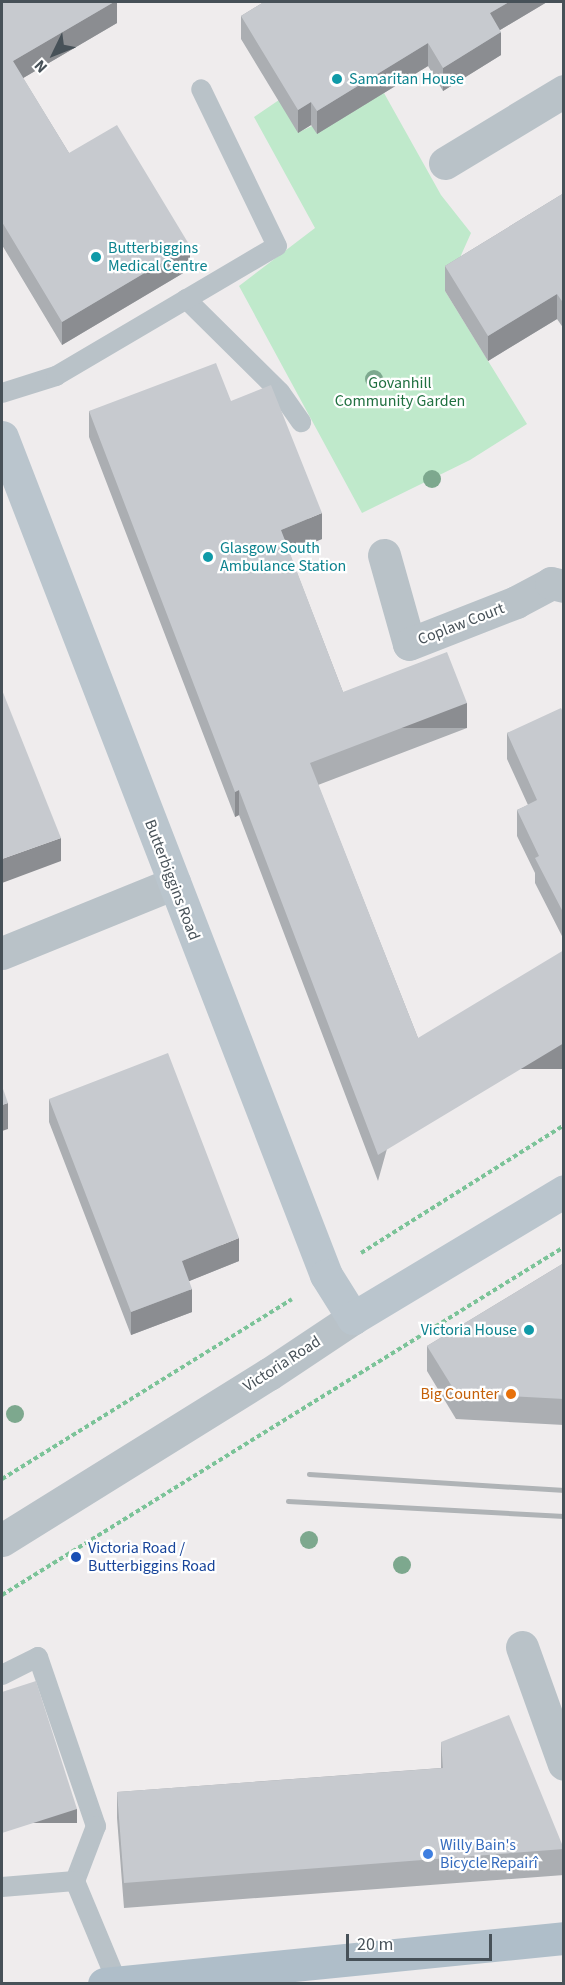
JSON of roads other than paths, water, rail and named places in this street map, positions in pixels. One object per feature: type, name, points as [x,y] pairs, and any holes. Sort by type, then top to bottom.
[{"type":"main road","points":[[111,1983],[564,1938]]},
{"type":"street","points":[[445,163],[564,92]]},
{"type":"street","name":"Butterbiggins Road","points":[[2,437],[7,471],[174,883],[326,1275],[352,1318]]},
{"type":"street","name":"Coplaw Court","points":[[384,555],[409,644],[516,602],[551,583],[564,586]]},
{"type":"street","points":[[2,953],[174,883]]},
{"type":"street","name":"Victoria Road","points":[[2,1540],[269,1374],[352,1318],[564,1191]]},
{"type":"street","points":[[522,1647],[557,1731],[564,1764]]},
{"type":"lane","points":[[2,393],[56,376],[277,246],[201,89]]},
{"type":"lane","points":[[186,299],[280,392],[301,422]]},
{"type":"lane","points":[[2,1675],[38,1657],[96,1826],[75,1881],[111,1983]]},
{"type":"lane","points":[[2,1887],[75,1881]]},
{"type":"railway","points":[[309,1474],[564,1490]]},
{"type":"railway","points":[[288,1501],[564,1516]]},
{"type":"place","name":"Samaritan House","points":[[337,79]]},
{"type":"place","name":"Butterbiggins Medical Centre","points":[[96,257]]},
{"type":"place","name":"Glasgow South Ambulance Station","points":[[208,557]]},
{"type":"place","name":"Victoria House","points":[[529,1330]]},
{"type":"place","name":"Big Counter","points":[[511,1394]]},
{"type":"place","name":"Victoria Road / Butterbiggins Road","points":[[76,1557]]},
{"type":"place","name":"Willy Bain's Bicycle Repairî","points":[[428,1854]]},
{"type":"park label","name":"Govanhill Community Garden","points":[[400,392]]}]
